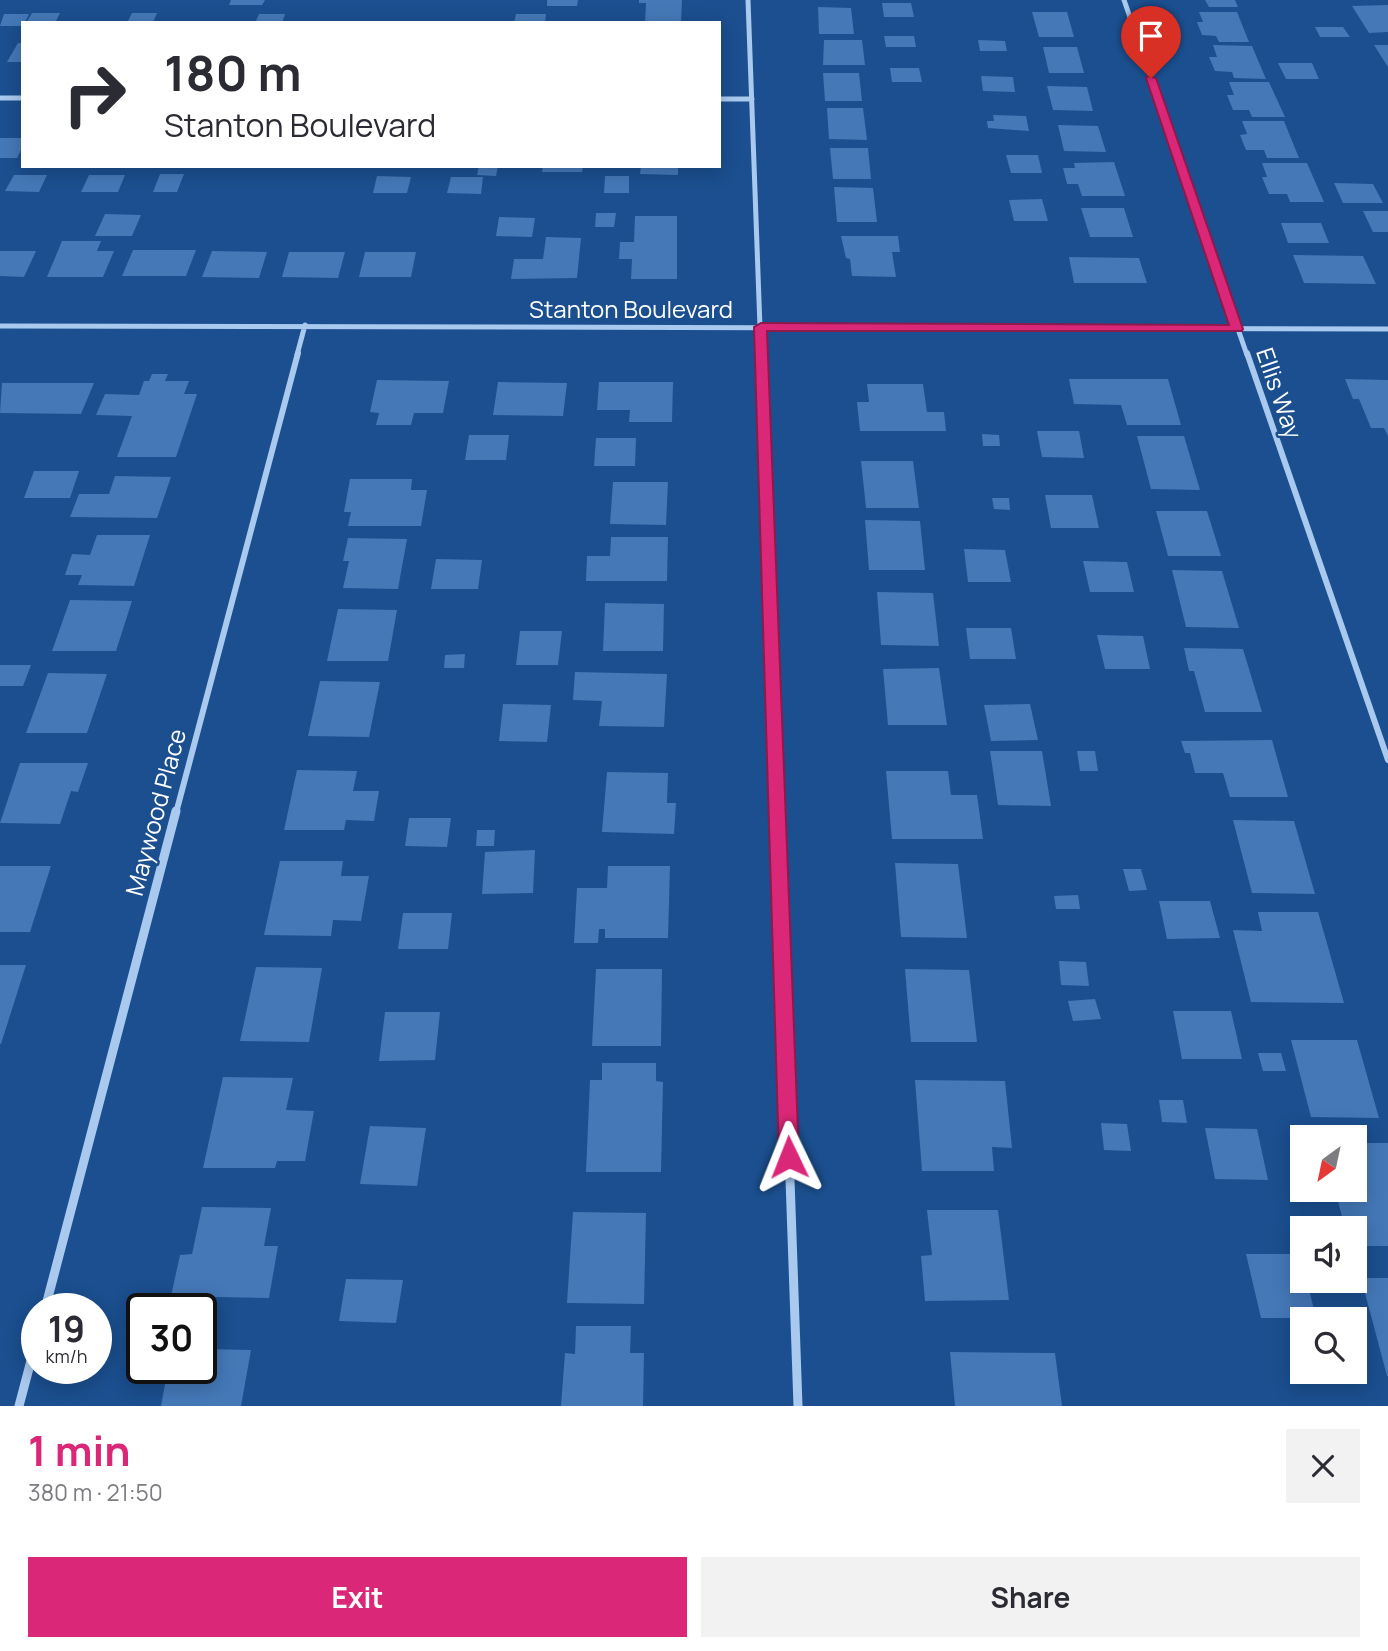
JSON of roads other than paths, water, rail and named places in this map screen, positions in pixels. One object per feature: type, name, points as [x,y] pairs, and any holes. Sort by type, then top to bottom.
[{"type":"street","points":[[748,0],[798,1406]]},
{"type":"street","name":"Ellis Way","points":[[1124,0],[1388,760]]},
{"type":"street","points":[[0,98],[21,98]]},
{"type":"street","points":[[721,99],[752,99]]},
{"type":"street","name":"Stanton Boulevard","points":[[0,326],[1388,329]]},
{"type":"street","name":"Maywood Place","points":[[49,1293],[305,326]]},
{"type":"street","points":[[19,1406],[25,1384]]}]
